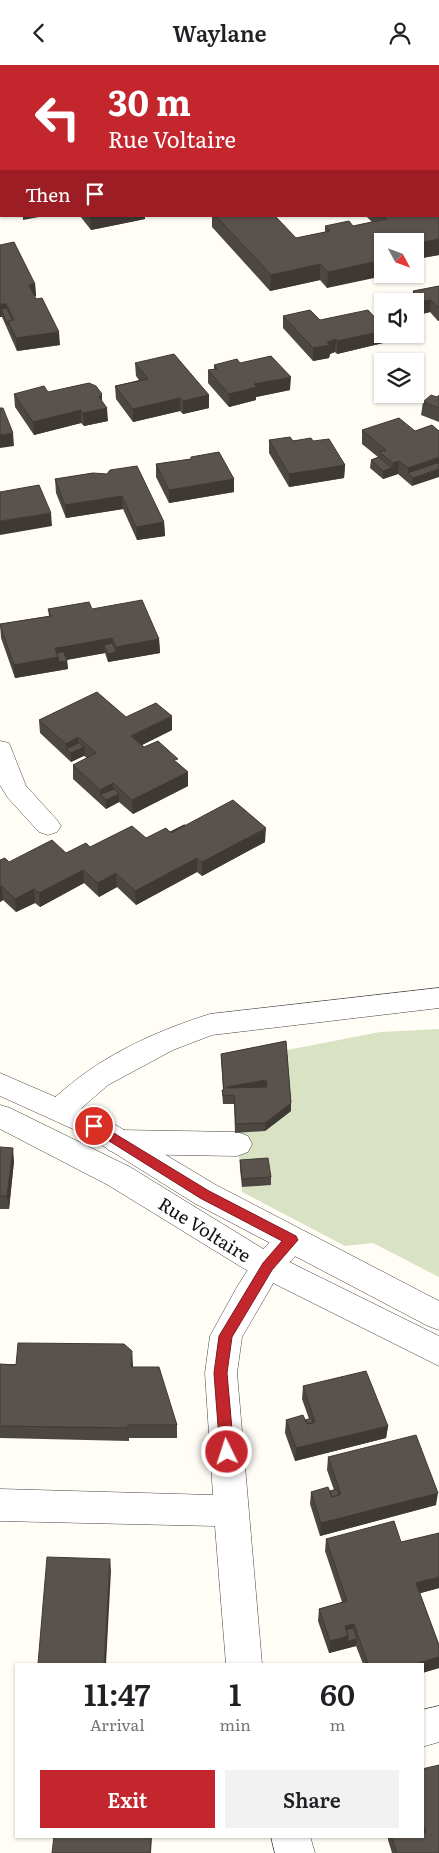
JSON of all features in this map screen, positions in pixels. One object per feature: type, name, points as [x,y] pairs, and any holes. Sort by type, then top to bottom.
[{"type":"street","points":[[2,764],[20,798],[48,826]]},
{"type":"street","points":[[60,1110],[98,1077],[163,1042],[210,1025],[439,997]]},
{"type":"street","name":"Rue Voltaire","points":[[0,1084],[94,1126],[205,1194],[439,1316]]},
{"type":"street","name":"Rue Voltaire","points":[[0,1116],[119,1175],[211,1234],[267,1266],[439,1352]]},
{"type":"street","points":[[119,1142],[236,1144]]},
{"type":"street","points":[[244,1663],[221,1373],[226,1336],[267,1266],[291,1240]]},
{"type":"street","points":[[0,1505],[231,1511]]},
{"type":"street","points":[[424,1728],[439,1724]]},
{"type":"street","points":[[291,1838],[295,1853]]},
{"type":"green space","points":[[439,1029],[439,1277],[373,1243],[345,1246],[242,1192],[234,1104],[223,1104],[221,1063],[380,1032]]},
{"type":"building","points":[[217,217],[276,217],[296,238],[330,231],[325,226],[349,221],[353,226],[386,219],[385,217],[439,217],[439,239],[424,242],[424,233],[374,233],[374,262],[328,272],[320,264],[271,275]]},
{"type":"building","points":[[14,242],[35,284],[29,285],[36,299],[42,298],[59,332],[16,338],[8,321],[14,320],[6,304],[0,304],[0,245]]},
{"type":"building","points":[[439,286],[439,308],[431,300],[424,301],[424,293],[415,293],[413,291]]},
{"type":"building","points":[[7,308],[12,320],[8,321],[8,325],[1,309]]},
{"type":"building","points":[[310,310],[320,320],[368,310],[374,316],[374,333],[337,341],[336,339],[327,342],[330,345],[313,348],[283,316]]},
{"type":"building","points":[[174,354],[209,395],[183,401],[180,398],[133,409],[115,386],[148,379],[135,363]]},
{"type":"building","points":[[271,356],[291,377],[254,384],[257,387],[229,394],[208,370],[217,369],[214,365],[237,359],[240,363]]},
{"type":"building","points":[[89,383],[96,386],[102,394],[99,397],[107,408],[83,413],[81,410],[33,422],[14,394],[44,386],[48,392]]},
{"type":"building","points":[[431,395],[437,397],[439,395],[439,408],[424,402]]},
{"type":"building","points":[[0,408],[3,408],[13,433],[0,435]]},
{"type":"building","points":[[399,418],[415,431],[432,425],[439,431],[439,457],[408,468],[399,461],[393,463],[379,452],[386,450],[362,430]]},
{"type":"building","points":[[290,437],[293,441],[311,438],[313,441],[329,439],[345,465],[289,474],[269,440]]},
{"type":"building","points":[[219,452],[234,479],[169,490],[156,464],[191,459],[191,457]]},
{"type":"building","points":[[379,457],[392,468],[383,471],[371,460]]},
{"type":"building","points":[[437,463],[439,464],[439,469],[413,478],[408,473]]},
{"type":"building","points":[[137,466],[164,522],[136,527],[122,496],[65,505],[55,479],[93,473],[107,474],[110,470]]},
{"type":"building","points":[[39,485],[51,513],[0,521],[0,492]]},
{"type":"building","points":[[142,600],[159,639],[116,647],[112,638],[55,648],[58,657],[14,665],[0,625],[51,616],[48,609],[89,602],[92,609]]},
{"type":"building","points":[[112,643],[116,652],[108,654],[104,645]]},
{"type":"building","points":[[64,652],[67,661],[59,662],[57,653]]},
{"type":"building","points":[[97,692],[126,717],[156,703],[172,716],[131,736],[144,747],[158,741],[178,759],[174,760],[188,772],[132,800],[113,783],[100,790],[73,765],[96,753],[78,737],[66,744],[39,720]]},
{"type":"building","points":[[79,743],[84,747],[71,753],[66,749]]},
{"type":"building","points":[[114,789],[119,794],[106,800],[100,795]]},
{"type":"building","points":[[233,800],[266,828],[202,862],[197,858],[135,891],[116,873],[98,883],[83,870],[39,893],[34,889],[15,899],[2,886],[0,887],[0,860],[5,858],[9,862],[52,840],[66,853],[86,843],[90,847],[132,826],[146,838],[166,828],[171,833]]},
{"type":"building","points":[[286,1041],[291,1103],[265,1123],[236,1124],[234,1095],[223,1096],[221,1054]],"holes":[[[266,1080],[267,1087],[227,1088]]]},
{"type":"building","points":[[0,1147],[13,1148],[7,1196],[0,1196]]},
{"type":"building","points":[[268,1158],[271,1177],[242,1179],[240,1160]]},
{"type":"building","points":[[18,1343],[124,1344],[132,1351],[131,1367],[159,1367],[177,1425],[128,1425],[128,1428],[0,1426],[0,1364],[16,1365]]},
{"type":"building","points":[[366,1371],[388,1426],[296,1448],[286,1420],[303,1415],[307,1424],[315,1422],[303,1386]]},
{"type":"building","points":[[312,1418],[313,1423],[307,1424],[305,1420]]},
{"type":"building","points":[[416,1435],[438,1493],[321,1523],[311,1492],[328,1487],[332,1497],[341,1494],[328,1457]]},
{"type":"building","points":[[337,1489],[339,1495],[332,1497],[330,1491]]},
{"type":"building","points":[[394,1521],[401,1542],[439,1533],[439,1577],[416,1583],[439,1645],[439,1657],[418,1663],[368,1663],[354,1624],[345,1626],[348,1636],[330,1641],[319,1609],[347,1601],[326,1539]]},
{"type":"building","points":[[47,1557],[110,1559],[104,1663],[38,1663]]},
{"type":"building","points":[[353,1628],[357,1639],[348,1641],[346,1630]]},
{"type":"building","points":[[439,1765],[439,1853],[397,1853],[392,1838],[424,1838],[424,1832],[426,1832],[424,1828],[424,1769]]},
{"type":"building","points":[[54,1838],[151,1838],[150,1853],[52,1853]]},
{"type":"route","points":[[94,1126],[161,1169],[291,1240],[267,1266],[226,1336],[221,1373],[227,1452]]}]
